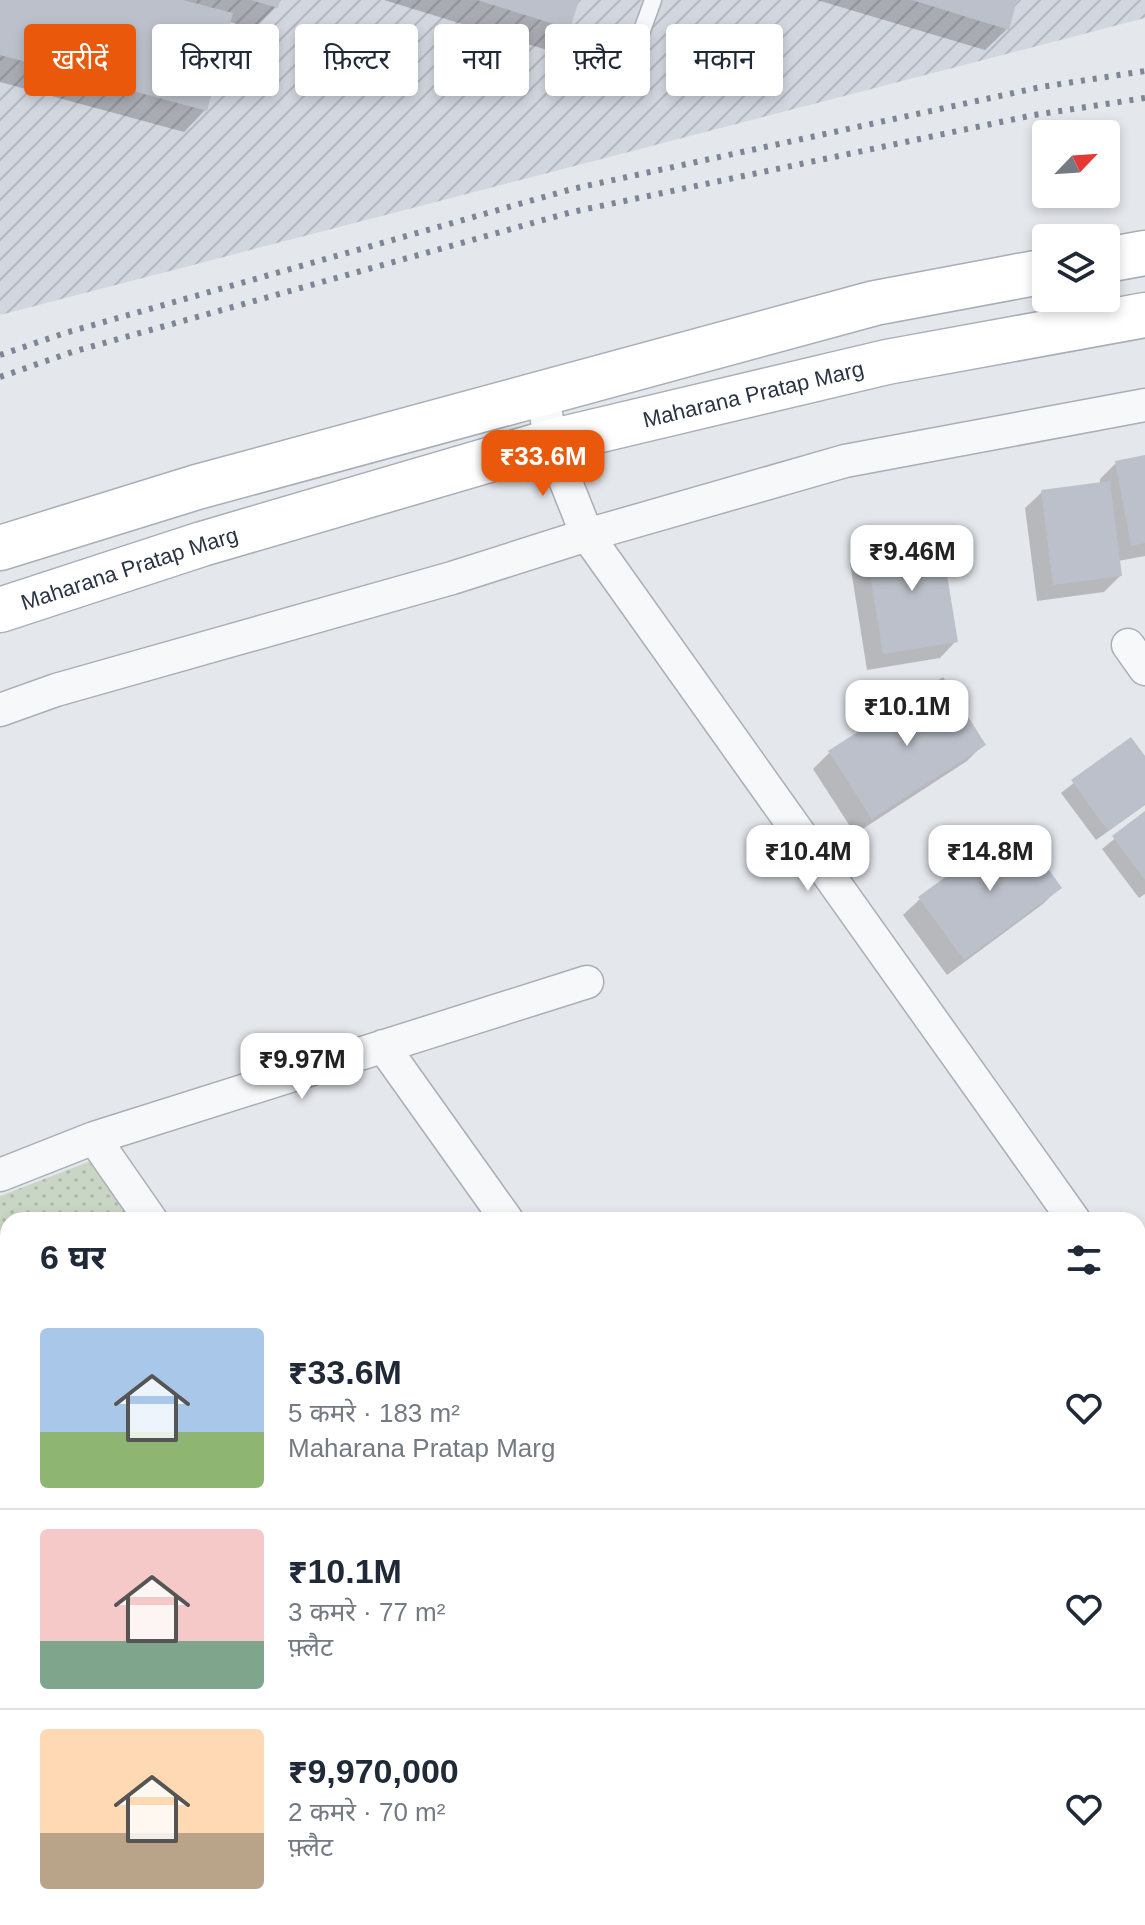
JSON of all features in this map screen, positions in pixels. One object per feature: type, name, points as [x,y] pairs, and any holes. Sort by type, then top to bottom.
[{"type":"main road","points":[[1120,257],[1145,253]]},
{"type":"main road","points":[[0,548],[197,487],[543,391],[875,303],[1032,274]]},
{"type":"main road","name":"Maharana Pratap Marg","points":[[0,610],[202,544],[550,442],[887,362],[1145,315]]},
{"type":"street","points":[[543,391],[550,442],[587,535],[1068,1212]]},
{"type":"street","points":[[0,710],[56,690],[452,578],[587,535],[845,461],[1145,405]]},
{"type":"street","points":[[0,1175],[94,1138],[587,982]]},
{"type":"street","points":[[383,1046],[501,1212]]},
{"type":"street","points":[[94,1138],[145,1212]]},
{"type":"lane","points":[[644,24],[653,0]]},
{"type":"shaded area","points":[[0,0],[1145,0],[1145,18],[0,315]]},
{"type":"green space","points":[[96,1159],[132,1212],[0,1212],[0,1196]]},
{"type":"building","points":[[0,0],[183,0],[233,13],[230,24],[152,24],[152,96],[211,96],[207,111],[136,92],[136,24],[24,24],[24,61],[0,55]]},
{"type":"building","points":[[251,0],[280,0],[278,8]]},
{"type":"building","points":[[477,0],[579,0],[572,24],[554,24]]},
{"type":"building","points":[[912,0],[1017,0],[1009,30]]},
{"type":"building","points":[[1145,455],[1145,543],[1131,546],[1115,461]]},
{"type":"building","points":[[1110,481],[1122,576],[1053,585],[1041,490]]},
{"type":"building","points":[[940,532],[958,642],[883,654],[865,544]]},
{"type":"building","points":[[943,677],[986,745],[872,819],[828,751]]},
{"type":"building","points":[[1131,737],[1145,756],[1145,804],[1108,831],[1071,780]]},
{"type":"building","points":[[1145,811],[1145,880],[1112,836]]},
{"type":"building","points":[[1017,825],[1062,888],[964,960],[918,897]]},
{"type":"railway","points":[[0,355],[65,333],[572,189],[1041,87],[1145,71]]},
{"type":"railway","points":[[0,377],[72,352],[572,212],[1034,115],[1145,98]]}]
